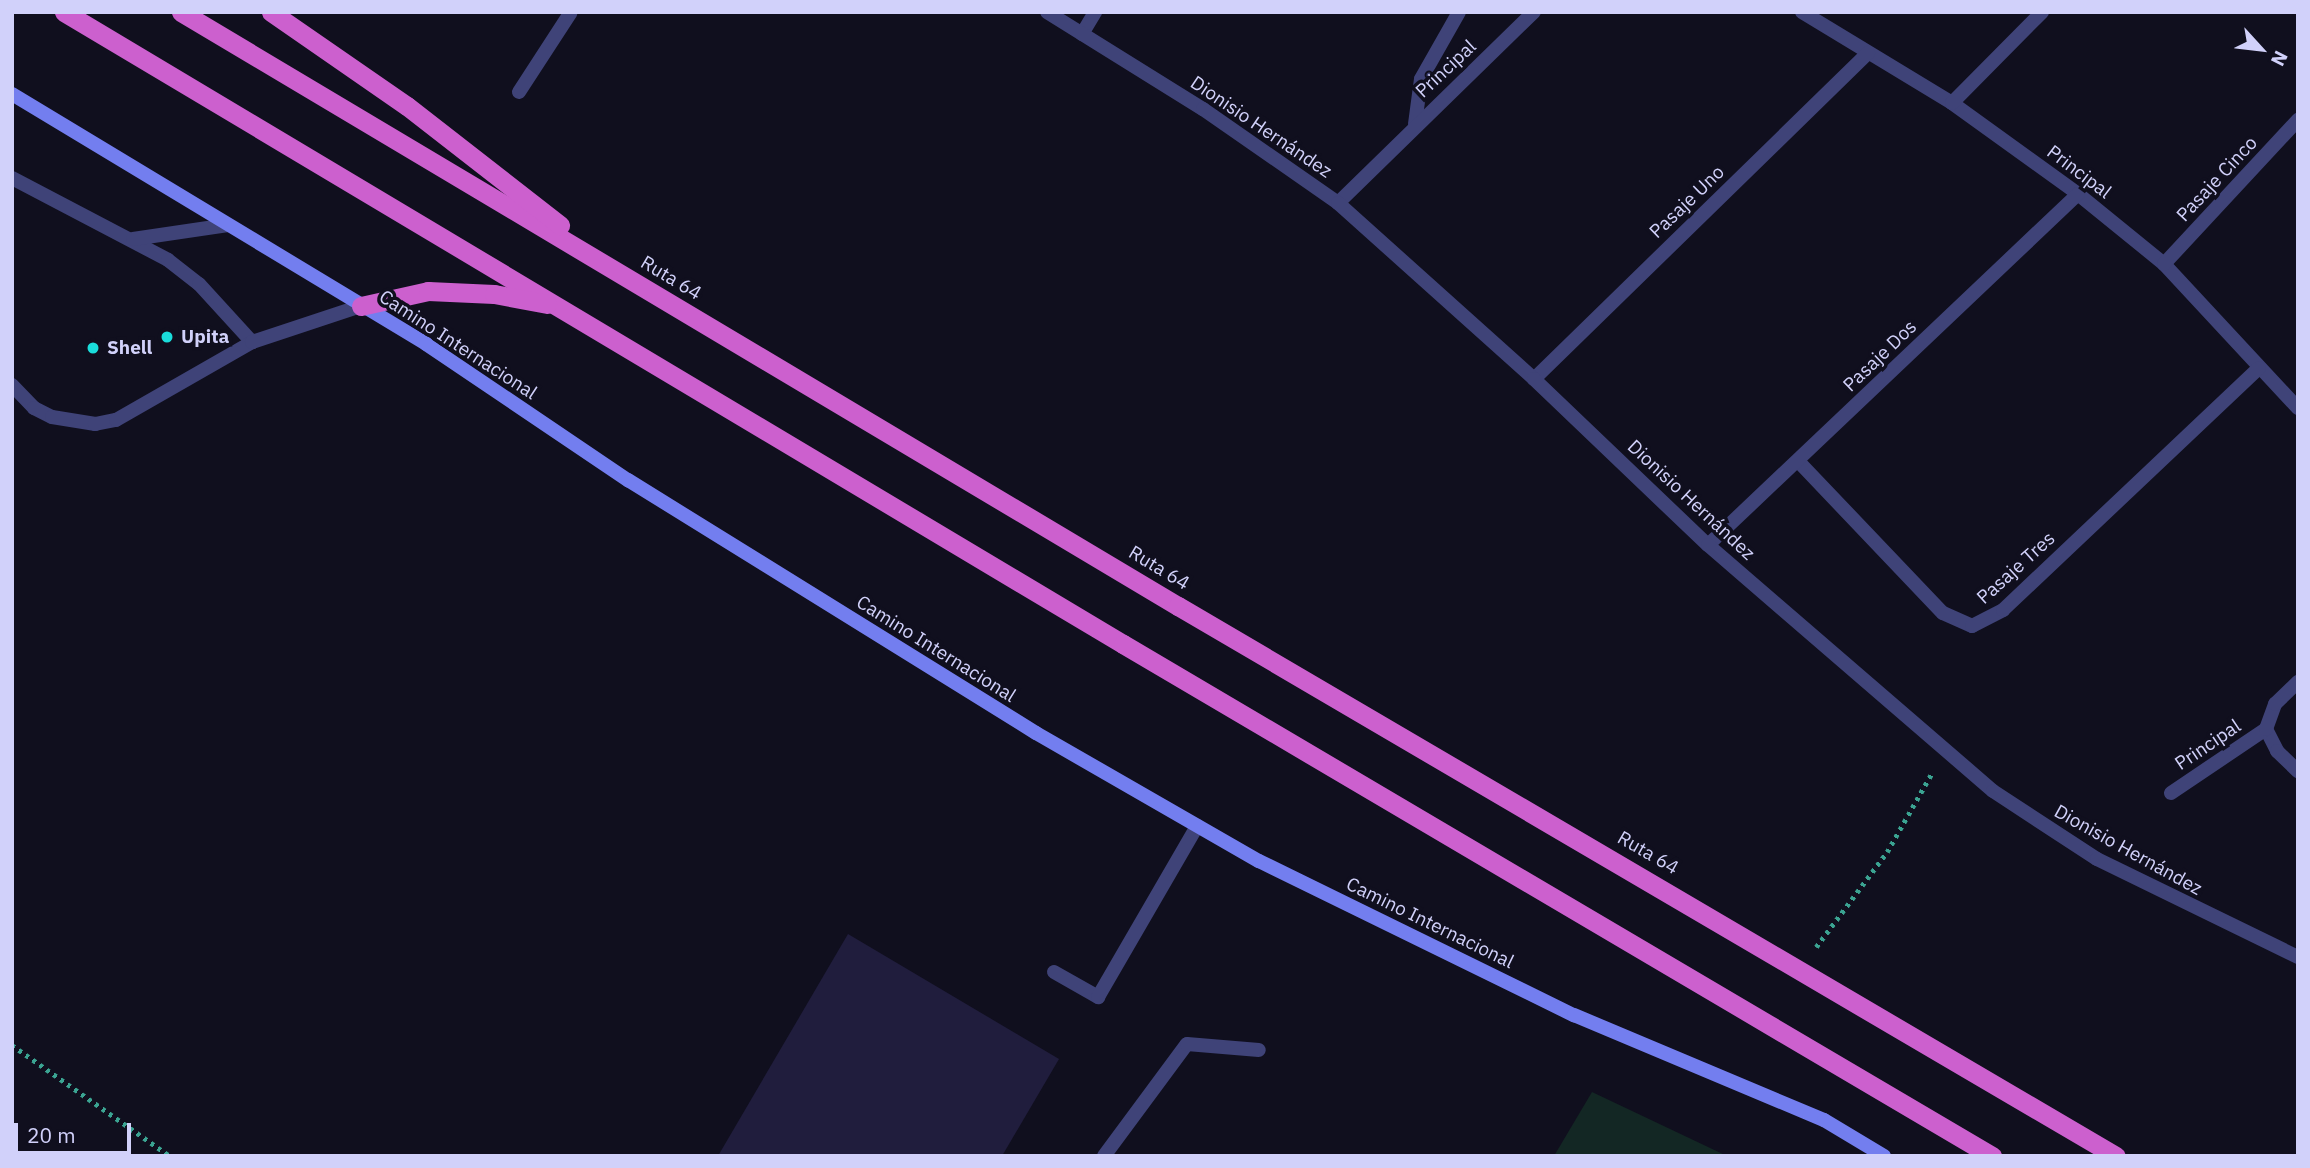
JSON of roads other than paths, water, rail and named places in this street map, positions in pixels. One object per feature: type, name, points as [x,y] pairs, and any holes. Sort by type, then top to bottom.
[{"type":"highway","points":[[64,12],[1992,1156]]},
{"type":"highway","name":"Ruta 64","points":[[181,12],[1190,613],[1801,967],[2116,1156]]},
{"type":"highway","points":[[271,12],[407,106],[624,276]]},
{"type":"highway","points":[[361,306],[428,291],[494,295],[560,307]]},
{"type":"main road","name":"Camino Internacional","points":[[12,94],[361,306],[709,531],[1037,733],[1197,826],[1259,861],[1574,1015],[1824,1121],[1884,1156]]},
{"type":"street","points":[[519,92],[571,12]]},
{"type":"street","name":"Dionisio Hernández","points":[[1047,12],[1203,109],[1338,202],[1534,379],[1708,545],[1944,752],[2024,813],[2097,859],[2298,957]]},
{"type":"street","points":[[1082,34],[1095,12]]},
{"type":"street","points":[[1415,124],[1421,79],[1459,12]]},
{"type":"street","name":"Principal","points":[[1338,202],[1415,124],[1534,12]]},
{"type":"street","name":"Principal","points":[[1802,12],[1952,103],[2078,194],[2164,264],[2298,408]]},
{"type":"street","points":[[1952,103],[2042,12]]},
{"type":"street","name":"Pasaje Uno","points":[[1534,379],[1868,52]]},
{"type":"street","name":"Pasaje Cinco","points":[[2164,264],[2298,120]]},
{"type":"street","points":[[12,178],[133,239],[199,284],[252,342]]},
{"type":"street","name":"Pasaje Dos","points":[[1708,545],[2078,194]]},
{"type":"street","points":[[133,239],[228,225]]},
{"type":"street","points":[[12,385],[34,408],[52,417],[95,424],[136,412],[195,372],[252,342],[361,306]]},
{"type":"street","name":"Pasaje Tres","points":[[1798,461],[1943,613],[1972,626],[2003,610],[2259,368]]},
{"type":"street","name":"Principal","points":[[2171,793],[2266,729],[2274,704],[2298,681]]},
{"type":"street","name":"Principal","points":[[2266,729],[2277,751],[2298,771]]},
{"type":"street","points":[[1054,972],[1098,997],[1197,826]]},
{"type":"street","points":[[1104,1156],[1187,1044],[1259,1050]]},
{"type":"place","name":"Upita","points":[[167,337]]},
{"type":"place","name":"Shell","points":[[93,348]]}]
